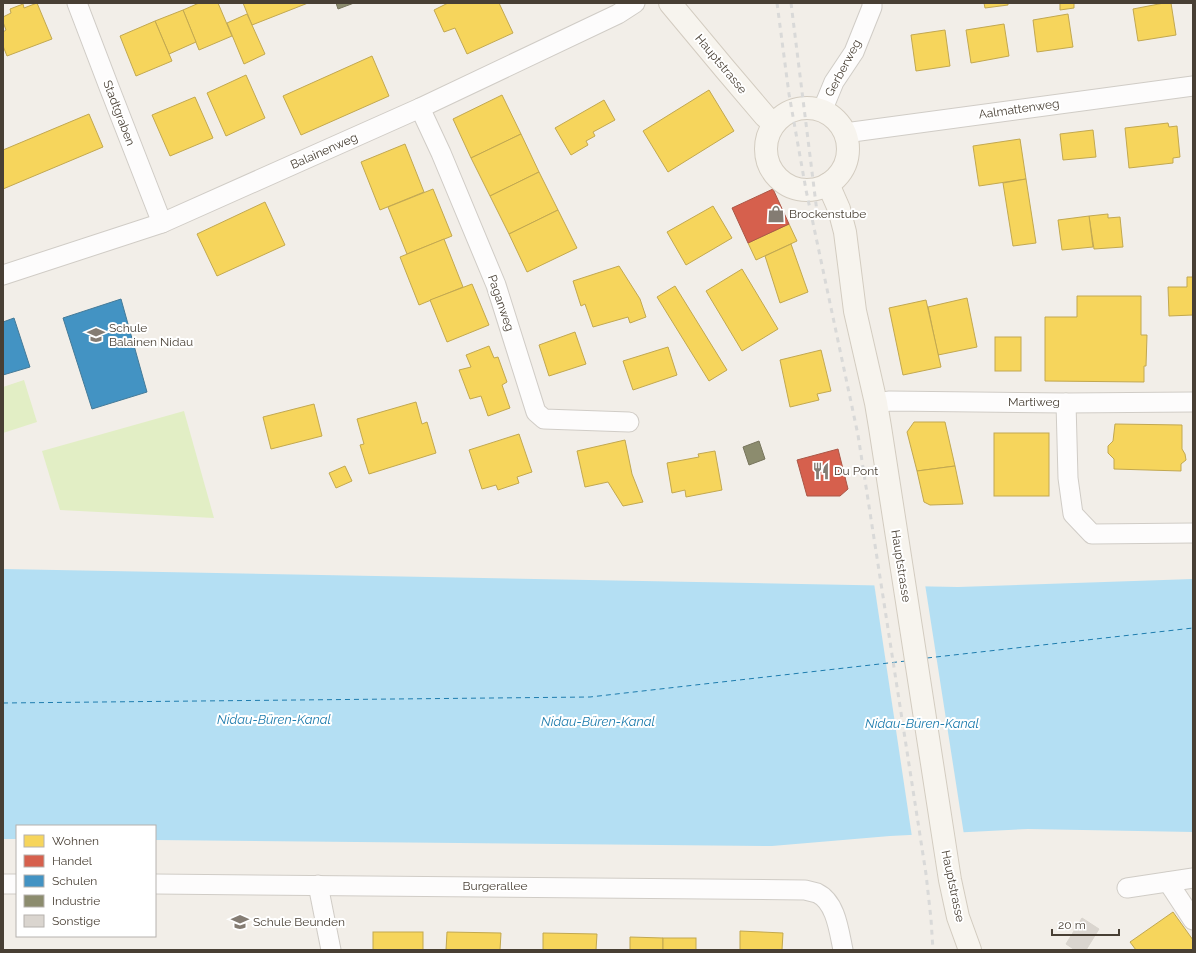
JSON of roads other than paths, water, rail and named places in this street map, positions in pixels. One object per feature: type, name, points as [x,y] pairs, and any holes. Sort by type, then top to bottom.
[{"type":"main road","name":"Hauptstrasse","points":[[670,3],[765,116],[774,124]]},
{"type":"main road","points":[[803,108],[813,108],[822,111],[831,116],[845,133],[848,144],[844,167],[837,176],[821,188],[806,190],[784,184],[774,175],[768,163],[766,150],[768,136],[774,124],[782,116],[803,108]]},
{"type":"main road","name":"Hauptstrasse","points":[[828,184],[839,209],[845,232],[855,311],[876,403],[950,880],[958,917],[970,950]]},
{"type":"street","name":"Stadtgraben","points":[[77,3],[162,224]]},
{"type":"street","name":"Balainenweg","points":[[3,275],[162,224],[420,108],[618,14],[635,3]]},
{"type":"street","name":"Gerberweg","points":[[822,111],[834,82],[854,52],[872,7],[872,3]]},
{"type":"street","name":"Aalmattenweg","points":[[845,133],[1193,86]]},
{"type":"street","name":"Paganweg","points":[[420,108],[441,153],[496,285],[536,412],[544,420],[629,422]]},
{"type":"street","name":"Martiweg","points":[[876,403],[890,401],[1066,403],[1193,402]]},
{"type":"street","points":[[1066,403],[1068,478],[1073,514],[1092,534],[1193,533]]},
{"type":"street","points":[[1127,888],[1193,878]]},
{"type":"street","points":[[1168,882],[1193,920]]},
{"type":"street","points":[[3,884],[16,884]]},
{"type":"street","name":"Burgerallee","points":[[156,884],[796,889],[818,894],[830,905],[836,918],[843,950]]},
{"type":"street","points":[[318,885],[331,950]]},
{"type":"water","name":"Nidau-Büren-Kanal","points":[[3,569],[958,587],[1193,579],[1193,832],[1028,829],[890,836],[772,846],[156,840],[156,825],[16,825],[16,839],[3,839]]},
{"type":"railway","points":[[777,3],[789,94],[806,190],[858,435],[926,874],[933,950]]},
{"type":"railway","points":[[791,3],[818,220]]},
{"type":"place","name":"Brockenstube","points":[[776,214]]},
{"type":"place","name":"Schule Balainen Nidau","points":[[96,335]]},
{"type":"place","name":"Du Pont","points":[[821,471]]},
{"type":"place","name":"Schule Beunden","points":[[240,922]]}]
